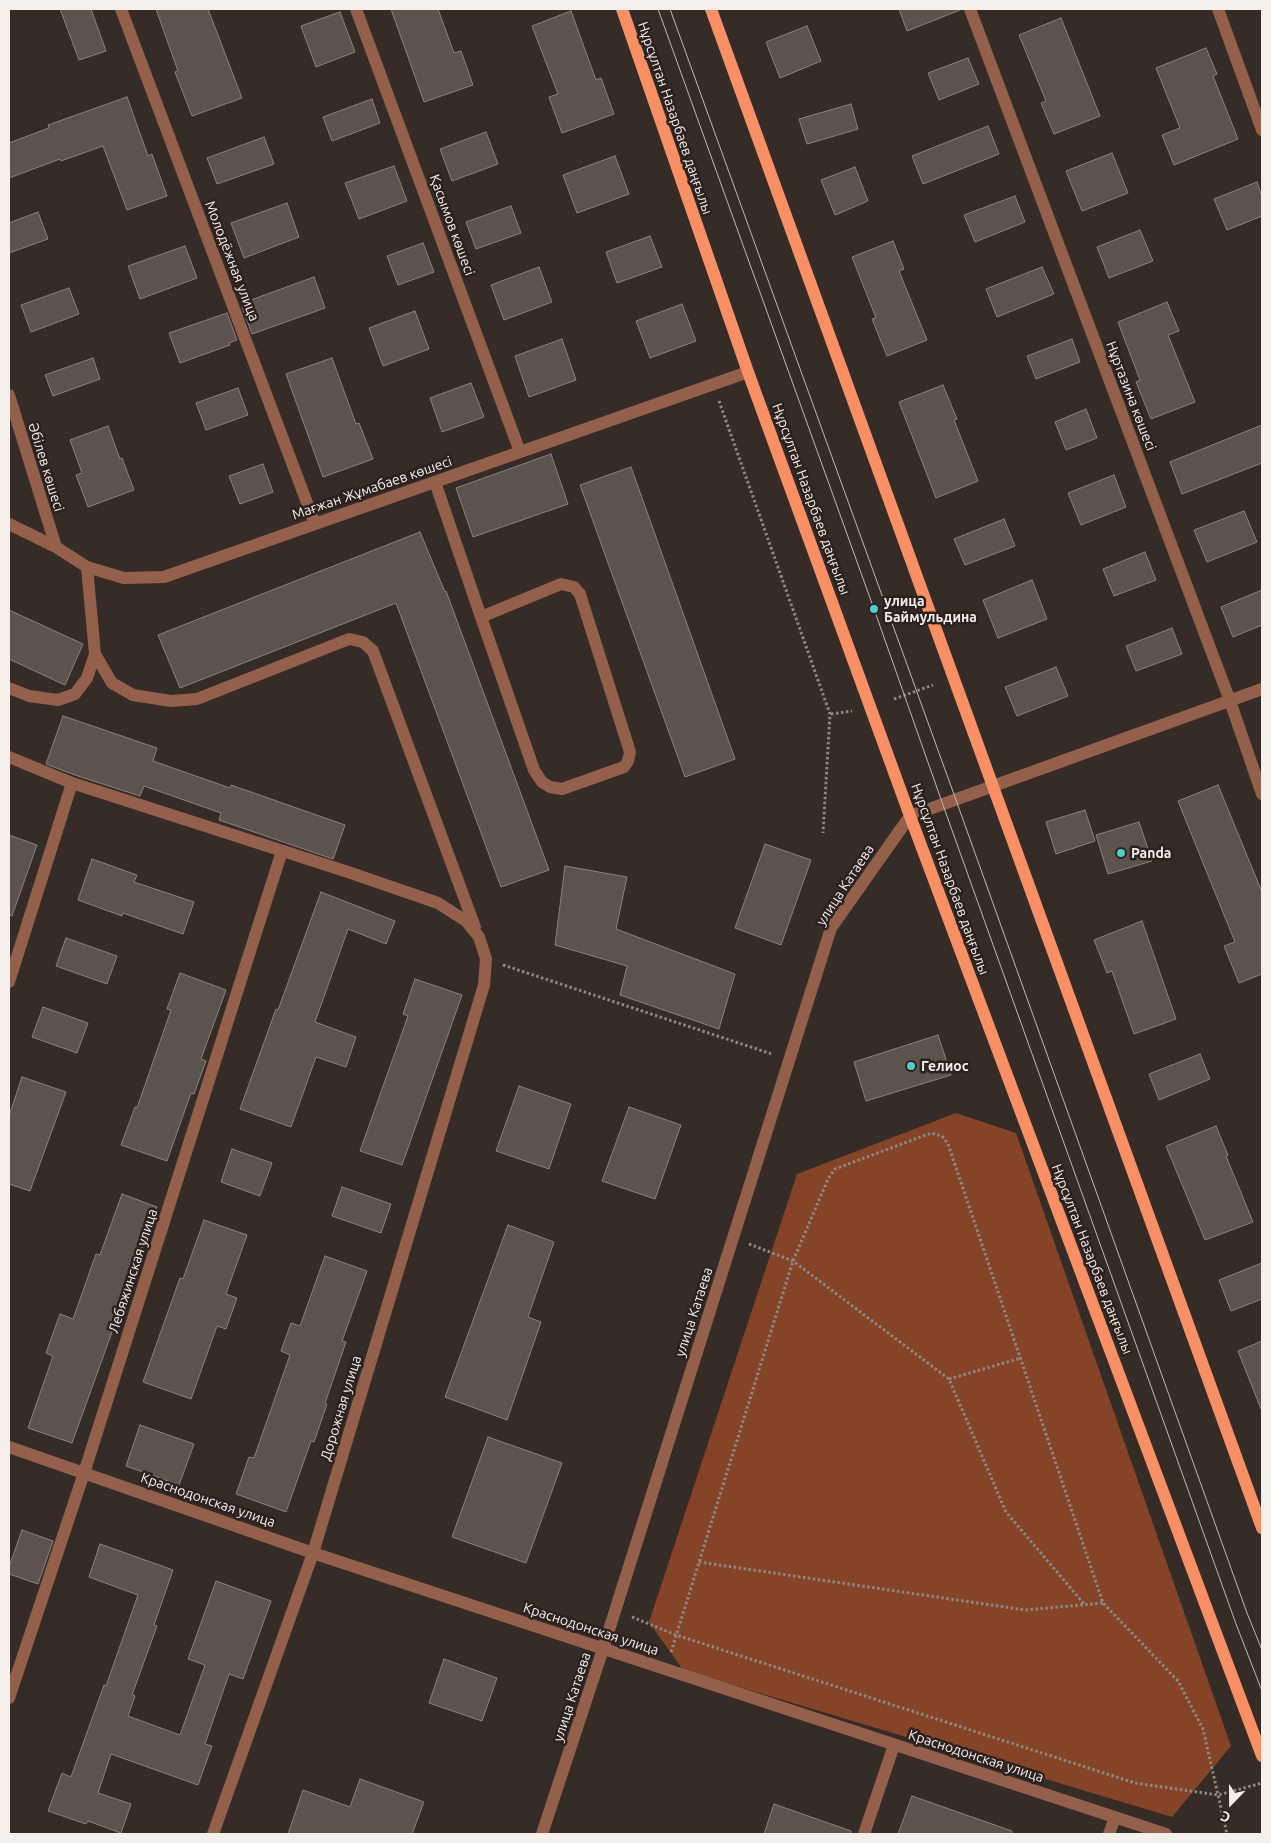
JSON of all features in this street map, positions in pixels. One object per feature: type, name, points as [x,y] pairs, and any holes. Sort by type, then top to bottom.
[{"type":"main road","name":"Нұрсұлтан Назарбаев даңғылы","points":[[622,9],[748,372],[910,816],[1262,1756]]},
{"type":"main road","points":[[711,9],[1262,1528]]},
{"type":"street","name":"Молодёжная улица","points":[[121,9],[315,524]]},
{"type":"street","name":"Қасымов көшесі","points":[[356,9],[520,452]]},
{"type":"street","name":"Нұртазина көшесі","points":[[970,9],[1230,701],[1262,794]]},
{"type":"street","points":[[1218,9],[1262,130]]},
{"type":"street","name":"Мағжан Жұмабаев көшесі","points":[[9,524],[56,547],[87,567],[124,578],[164,577],[748,372]]},
{"type":"street","name":"Әбілев көшесі","points":[[9,396],[56,547]]},
{"type":"street","points":[[435,482],[481,617],[534,770],[542,782],[550,787],[562,789],[624,767],[630,752],[580,594],[574,587],[561,584],[481,617]]},
{"type":"street","points":[[87,567],[96,654],[112,683],[133,695],[171,701],[197,699],[349,639],[362,642],[373,651],[486,960]]},
{"type":"street","points":[[9,688],[29,696],[58,700],[75,694],[87,678],[96,654]]},
{"type":"street","points":[[910,816],[1262,689]]},
{"type":"street","points":[[9,757],[72,783],[438,903],[466,921],[479,937]]},
{"type":"street","points":[[9,982],[72,783]]},
{"type":"street","name":"улица Катаева","points":[[542,1834],[604,1649],[831,928],[910,816]]},
{"type":"street","name":"Лебяжинская улица","points":[[9,1698],[84,1473],[282,851]]},
{"type":"street","name":"Дорожная улица","points":[[213,1834],[312,1552],[484,985],[486,960]]},
{"type":"street","name":"Краснодонская улица","points":[[9,1447],[312,1552],[1166,1834]]},
{"type":"street","points":[[864,1834],[894,1745]]},
{"type":"street","points":[[1109,1834],[1115,1817]]},
{"type":"path","points":[[713,384],[830,714],[823,833]]},
{"type":"path","points":[[894,699],[933,684]]},
{"type":"path","points":[[830,714],[857,711]]},
{"type":"path","points":[[486,960],[790,1059]]},
{"type":"path","points":[[666,1669],[792,1261],[828,1179],[835,1169],[931,1133],[942,1136],[951,1153],[1103,1603],[1178,1681],[1203,1729],[1227,1834]]},
{"type":"path","points":[[733,1238],[792,1261],[949,1379],[1006,1512],[1085,1605]]},
{"type":"path","points":[[949,1379],[1020,1358]]},
{"type":"path","points":[[699,1562],[1025,1610],[1103,1603]]},
{"type":"path","points":[[616,1610],[676,1635],[1136,1783],[1218,1794],[1262,1783]]},
{"type":"shaded area","points":[[956,1113],[1016,1133],[1231,1746],[1172,1817],[683,1670],[649,1622],[797,1174]]},
{"type":"building","points":[[60,9],[91,9],[106,51],[79,60]]},
{"type":"building","points":[[156,9],[208,9],[242,98],[192,116],[175,72],[178,71]]},
{"type":"building","points":[[391,9],[438,9],[454,53],[461,51],[473,85],[424,102]]},
{"type":"building","points":[[899,9],[960,9],[960,10],[907,31]]},
{"type":"building","points":[[571,11],[596,80],[601,78],[614,114],[562,133],[549,97],[558,94],[532,26]]},
{"type":"building","points":[[340,12],[355,52],[316,67],[301,26]]},
{"type":"building","points":[[1061,18],[1100,116],[1054,134],[1041,103],[1046,101],[1019,35]]},
{"type":"building","points":[[807,26],[821,61],[780,78],[766,42]]},
{"type":"building","points":[[1206,48],[1217,74],[1213,76],[1238,139],[1174,165],[1162,135],[1180,128],[1156,68]]},
{"type":"building","points":[[968,58],[979,84],[939,100],[928,73]]},
{"type":"building","points":[[127,97],[148,156],[152,154],[167,196],[127,210],[103,146],[61,161],[60,159],[9,178],[9,143],[49,128],[48,125]]},
{"type":"building","points":[[372,99],[380,123],[332,141],[323,117]]},
{"type":"building","points":[[851,104],[858,129],[807,144],[799,119]]},
{"type":"building","points":[[988,126],[999,154],[923,184],[912,156]]},
{"type":"building","points":[[486,132],[498,164],[452,181],[440,149]]},
{"type":"building","points":[[264,137],[274,164],[217,184],[207,158]]},
{"type":"building","points":[[1112,153],[1128,193],[1082,211],[1066,171]]},
{"type":"building","points":[[615,156],[629,194],[577,213],[563,175]]},
{"type":"building","points":[[394,166],[407,201],[359,219],[345,183]]},
{"type":"building","points":[[855,167],[868,201],[835,215],[821,180]]},
{"type":"building","points":[[1257,182],[1262,197],[1262,216],[1227,230],[1214,199]]},
{"type":"building","points":[[1015,196],[1025,222],[975,242],[964,215]]},
{"type":"building","points":[[287,203],[299,237],[244,258],[231,223]]},
{"type":"building","points":[[511,206],[521,233],[476,249],[466,222]]},
{"type":"building","points":[[38,212],[48,239],[9,253],[9,223]]},
{"type":"building","points":[[1140,230],[1153,261],[1109,278],[1097,247]]},
{"type":"building","points":[[650,236],[662,267],[617,283],[606,252]]},
{"type":"building","points":[[893,241],[904,269],[899,271],[927,340],[887,356],[872,319],[876,318],[852,257]]},
{"type":"building","points":[[423,243],[434,272],[398,285],[387,256]]},
{"type":"building","points":[[185,246],[197,278],[140,299],[128,266]]},
{"type":"building","points":[[539,267],[552,302],[504,320],[491,285]]},
{"type":"building","points":[[1042,267],[1054,294],[997,317],[986,289]]},
{"type":"building","points":[[314,277],[325,308],[252,334],[242,307],[252,303],[251,300]]},
{"type":"building","points":[[69,288],[79,314],[31,332],[21,305]]},
{"type":"building","points":[[1167,302],[1179,331],[1168,335],[1195,402],[1151,419],[1136,382],[1140,380],[1118,322]]},
{"type":"building","points":[[682,304],[696,341],[650,358],[636,321]]},
{"type":"building","points":[[415,311],[429,349],[383,366],[369,328]]},
{"type":"building","points":[[227,313],[237,340],[229,343],[230,345],[180,363],[169,333]]},
{"type":"building","points":[[562,339],[576,380],[529,397],[515,356]]},
{"type":"building","points":[[1072,339],[1080,362],[1036,379],[1027,356]]},
{"type":"building","points":[[93,358],[100,379],[53,396],[45,375]]},
{"type":"building","points":[[332,358],[356,424],[359,423],[373,459],[323,477],[286,374]]},
{"type":"building","points":[[471,383],[484,417],[442,432],[430,398]]},
{"type":"building","points":[[943,385],[957,419],[954,420],[978,481],[936,498],[899,402]]},
{"type":"building","points":[[238,388],[248,415],[206,430],[196,403]]},
{"type":"building","points":[[1086,409],[1097,438],[1066,450],[1055,422]]},
{"type":"building","points":[[1262,425],[1262,463],[1182,494],[1170,462]]},
{"type":"building","points":[[108,426],[134,490],[88,507],[76,475],[82,473],[70,440]]},
{"type":"building","points":[[551,454],[568,504],[473,537],[456,488]]},
{"type":"building","points":[[263,464],[273,492],[240,504],[229,476]]},
{"type":"building","points":[[631,467],[735,759],[685,777],[580,485]]},
{"type":"building","points":[[1114,475],[1126,507],[1081,525],[1068,493]]},
{"type":"building","points":[[1244,511],[1257,542],[1207,562],[1194,530]]},
{"type":"building","points":[[1004,519],[1015,546],[965,565],[954,539]]},
{"type":"building","points":[[420,532],[446,591],[549,870],[501,887],[396,603],[180,688],[158,635]]},
{"type":"building","points":[[1145,552],[1156,580],[1114,596],[1103,569]]},
{"type":"building","points":[[1032,580],[1047,619],[998,638],[983,600]]},
{"type":"building","points":[[1262,590],[1262,625],[1233,637],[1221,607]]},
{"type":"building","points":[[9,610],[83,644],[65,685],[9,659]]},
{"type":"building","points":[[1172,628],[1182,654],[1136,671],[1126,646]]},
{"type":"building","points":[[1056,667],[1068,696],[1017,716],[1005,687]]},
{"type":"building","points":[[63,716],[157,748],[153,761],[230,788],[231,785],[345,825],[333,859],[219,820],[221,813],[144,786],[140,796],[46,764]]},
{"type":"building","points":[[1218,785],[1262,892],[1262,974],[1239,983],[1224,946],[1235,942],[1178,801]]},
{"type":"building","points":[[1085,810],[1095,841],[1056,854],[1046,822]]},
{"type":"building","points":[[1139,822],[1152,861],[1108,874],[1096,835]]},
{"type":"building","points":[[9,835],[37,845],[12,916],[9,915]]},
{"type":"building","points":[[765,844],[811,860],[781,945],[735,928]]},
{"type":"building","points":[[92,859],[137,875],[134,882],[194,902],[183,934],[123,913],[122,916],[78,900]]},
{"type":"building","points":[[565,866],[627,877],[616,929],[735,974],[719,1029],[620,995],[627,966],[555,945]]},
{"type":"building","points":[[321,892],[395,921],[386,944],[348,929],[315,1022],[356,1037],[346,1067],[316,1057],[291,1127],[240,1109]]},
{"type":"building","points":[[1142,921],[1176,1019],[1134,1034],[1112,971],[1107,973],[1094,940]]},
{"type":"building","points":[[66,938],[117,956],[107,984],[56,966]]},
{"type":"building","points":[[180,973],[226,990],[201,1059],[206,1061],[194,1094],[191,1093],[167,1161],[121,1145],[135,1107],[137,1108],[171,1010],[167,1009]]},
{"type":"building","points":[[415,979],[462,995],[402,1165],[360,1151],[408,1016],[403,1014]]},
{"type":"building","points":[[43,1007],[88,1023],[77,1053],[32,1037]]},
{"type":"building","points":[[938,1035],[951,1075],[866,1101],[854,1062]]},
{"type":"building","points":[[1200,1054],[1210,1079],[1159,1100],[1149,1074]]},
{"type":"building","points":[[22,1077],[66,1092],[30,1191],[9,1184],[9,1116]]},
{"type":"building","points":[[519,1086],[571,1104],[549,1169],[496,1151]]},
{"type":"building","points":[[629,1107],[681,1125],[655,1199],[602,1181]]},
{"type":"building","points":[[1216,1126],[1253,1222],[1205,1240],[1166,1146]]},
{"type":"building","points":[[232,1149],[272,1163],[260,1196],[221,1182]]},
{"type":"building","points":[[342,1187],[391,1204],[381,1233],[332,1216]]},
{"type":"building","points":[[122,1194],[157,1207],[72,1443],[28,1428],[53,1356],[46,1353],[60,1314],[73,1319],[96,1254],[100,1255]]},
{"type":"building","points":[[204,1220],[247,1235],[226,1294],[237,1298],[226,1329],[217,1326],[191,1399],[143,1382],[180,1278],[183,1279]]},
{"type":"building","points":[[508,1225],[554,1242],[528,1317],[541,1322],[507,1420],[445,1397]]},
{"type":"building","points":[[325,1256],[367,1271],[342,1341],[346,1342],[325,1403],[327,1404],[314,1442],[311,1441],[286,1512],[236,1494],[249,1457],[254,1458],[290,1355],[281,1351],[291,1323],[300,1326]]},
{"type":"building","points":[[1262,1263],[1262,1299],[1231,1311],[1219,1280]]},
{"type":"building","points":[[1262,1341],[1262,1409],[1261,1409],[1238,1351]]},
{"type":"building","points":[[140,1425],[194,1444],[179,1485],[126,1466]]},
{"type":"building","points":[[488,1437],[562,1463],[526,1563],[452,1537]]},
{"type":"building","points":[[22,1530],[53,1541],[38,1584],[9,1574],[9,1567]]},
{"type":"building","points":[[100,1544],[173,1570],[154,1625],[157,1626],[132,1695],[135,1696],[128,1716],[180,1735],[205,1665],[188,1659],[216,1581],[271,1601],[243,1679],[229,1674],[205,1744],[212,1746],[198,1785],[111,1754],[98,1793],[131,1804],[121,1833],[88,1821],[86,1824],[48,1811],[62,1773],[71,1777],[138,1595],[89,1577]]},
{"type":"building","points":[[444,1659],[497,1678],[482,1721],[429,1703]]},
{"type":"building","points":[[360,1779],[424,1802],[412,1834],[288,1834],[303,1790],[350,1807]]},
{"type":"building","points":[[912,1796],[1012,1831],[1012,1834],[898,1834]]},
{"type":"building","points":[[774,1804],[851,1831],[851,1834],[764,1834]]},
{"type":"tram line","points":[[658,9],[1236,1624],[1262,1691]]},
{"type":"tram line","points":[[670,9],[1247,1613],[1262,1650]]},
{"type":"place","name":"улица Баймульдина","points":[[874,609]]},
{"type":"place","name":"Panda","points":[[1121,853]]},
{"type":"place","name":"Гелиос","points":[[911,1066]]}]
